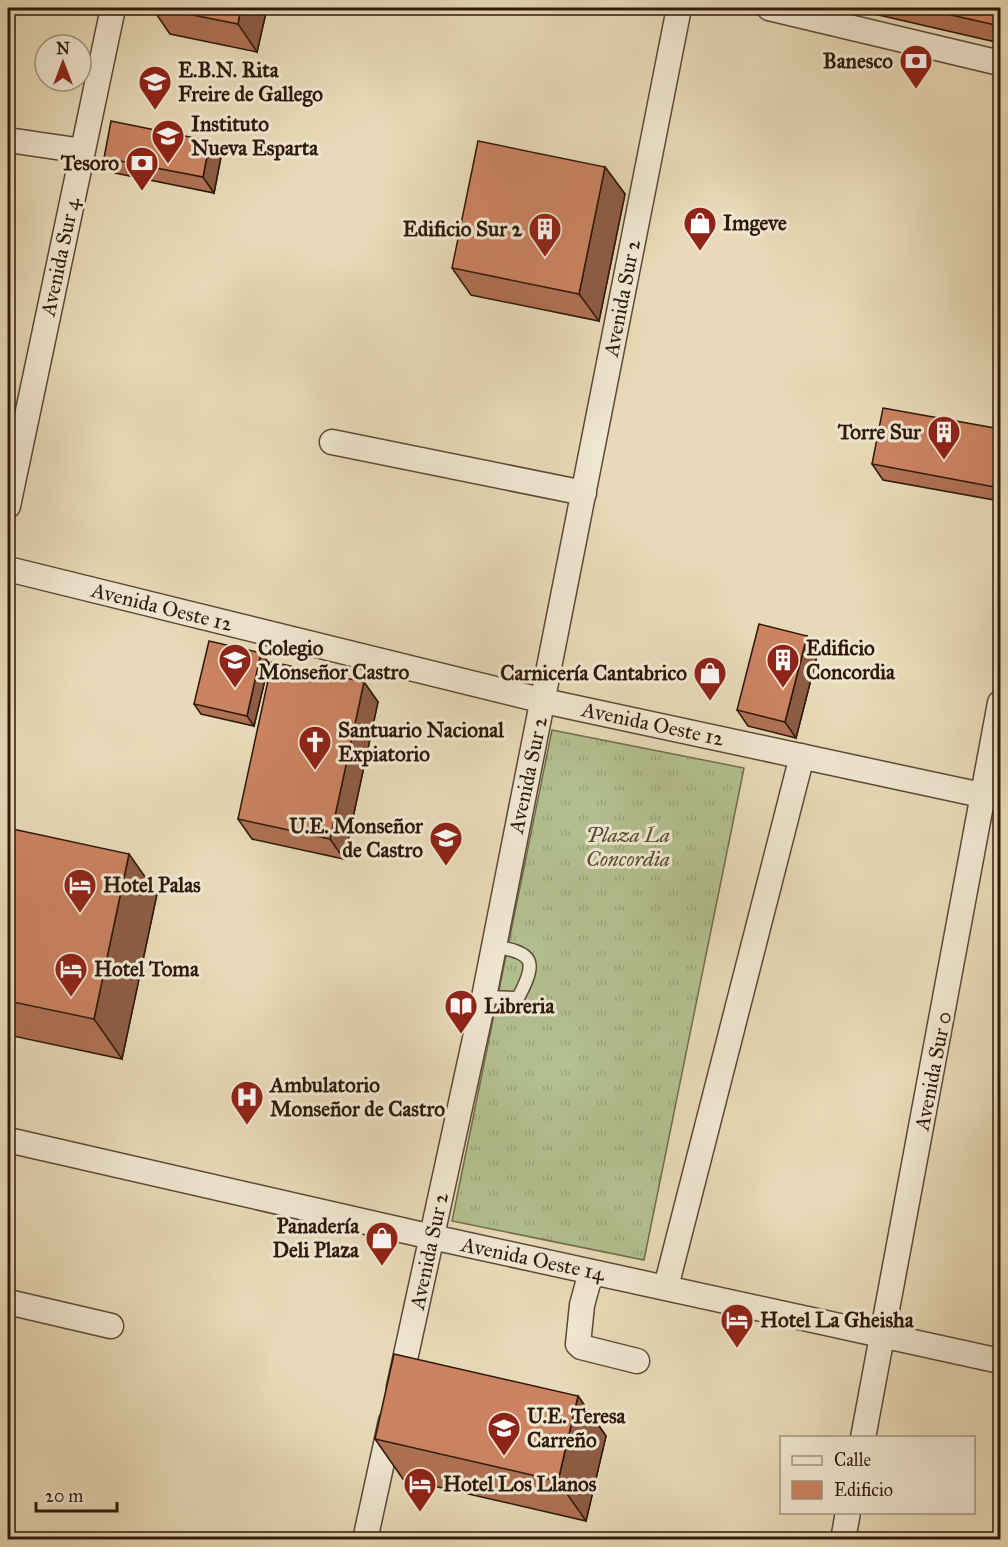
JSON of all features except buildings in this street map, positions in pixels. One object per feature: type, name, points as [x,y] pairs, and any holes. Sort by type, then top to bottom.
[{"type":"street","name":"Avenida Sur 4","points":[[8,506],[113,8]]},
{"type":"street","name":"Avenida Sur 2","points":[[365,1539],[484,997],[679,8]]},
{"type":"street","points":[[769,8],[1000,63]]},
{"type":"street","points":[[8,140],[83,151]]},
{"type":"street","points":[[332,442],[584,493]]},
{"type":"street","name":"Avenida Oeste 12","points":[[8,569],[544,700],[992,798]]},
{"type":"street","name":"Avenida Sur 0","points":[[863,1436],[992,798],[1000,703]]},
{"type":"street","points":[[666,1287],[802,756]]},
{"type":"street","name":"Avenida Oeste 14","points":[[8,1140],[432,1237],[1000,1361]]},
{"type":"street","points":[[591,1272],[582,1305],[578,1344],[581,1347],[637,1361]]},
{"type":"street","points":[[8,1302],[111,1326]]},
{"type":"street","points":[[843,1539],[848,1514]]},
{"type":"lane","points":[[484,997],[518,998],[530,973],[529,959],[524,953],[493,946]]},
{"type":"green space","name":"Plaza La Concordia","points":[[552,730],[744,768],[644,1260],[452,1221]]},
{"type":"place","name":"Banesco","points":[[916,90]]},
{"type":"place","name":"E.B.N. Rita Freire de Gallego","points":[[155,111]]},
{"type":"place","name":"Instituto Nueva Esparta","points":[[168,165]]},
{"type":"place","name":"Tesoro","points":[[142,192]]},
{"type":"place","name":"Imgeve","points":[[700,252]]},
{"type":"place","name":"Edificio Sur 2","points":[[545,258]]},
{"type":"place","name":"Torre Sur","points":[[944,461]]},
{"type":"place","name":"Colegio Monseñor Castro","points":[[235,689]]},
{"type":"place","name":"Edificio Concordia","points":[[783,689]]},
{"type":"place","name":"Carnicería Cantabrico","points":[[710,702]]},
{"type":"place","name":"Santuario Nacional Expiatorio","points":[[315,771]]},
{"type":"place","name":"U.E. Monseñor de Castro","points":[[446,867]]},
{"type":"place","name":"Hotel Palas","points":[[80,914]]},
{"type":"place","name":"Hotel Toma","points":[[71,998]]},
{"type":"place","name":"Libreria","points":[[461,1035]]},
{"type":"place","name":"Ambulatorio Monseñor de Castro","points":[[247,1126]]},
{"type":"place","name":"Panadería Deli Plaza","points":[[382,1267]]},
{"type":"place","name":"Hotel La Gheisha","points":[[737,1349]]},
{"type":"place","name":"U.E. Teresa Carreño","points":[[504,1457]]},
{"type":"place","name":"Hotel Los Llanos","points":[[420,1513]]}]
